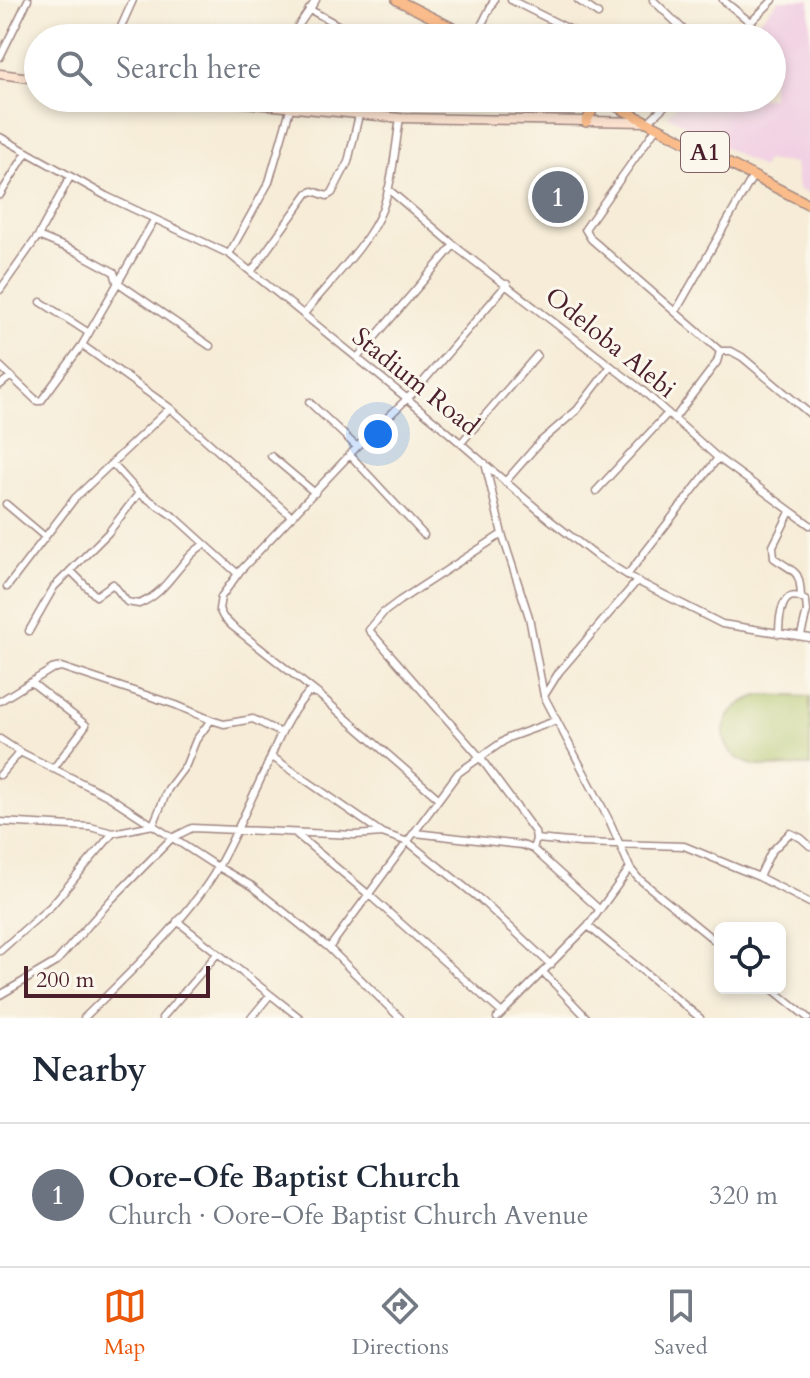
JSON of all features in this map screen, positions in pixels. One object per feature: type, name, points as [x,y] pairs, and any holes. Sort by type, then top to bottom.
[{"type":"highway","points":[[397,0],[446,24]]},
{"type":"highway","points":[[586,122],[591,112]]},
{"type":"highway","name":"A1","points":[[628,112],[810,205]]},
{"type":"main road","points":[[0,74],[24,77]]},
{"type":"main road","points":[[324,112],[400,118],[652,124]]},
{"type":"street","points":[[0,57],[28,0]]},
{"type":"street","points":[[122,24],[133,0]]},
{"type":"street","points":[[299,24],[316,0]]},
{"type":"street","points":[[481,24],[494,0]]},
{"type":"street","points":[[511,0],[559,24]]},
{"type":"street","points":[[578,0],[598,14]]},
{"type":"street","points":[[653,0],[678,24]]},
{"type":"street","points":[[723,0],[750,22],[773,0]]},
{"type":"street","points":[[309,9],[336,24]]},
{"type":"street","points":[[229,254],[269,182],[289,112]]},
{"type":"street","points":[[662,112],[585,229],[591,239],[720,351],[731,351],[742,357],[810,414]]},
{"type":"street","points":[[251,272],[308,193],[313,191],[330,196],[348,162],[359,115]]},
{"type":"street","points":[[304,314],[372,230],[381,212],[400,118]]},
{"type":"street","name":"Stadium Road","points":[[0,137],[154,220],[229,254],[461,443],[573,539],[637,581],[722,624],[810,638]]},
{"type":"street","points":[[0,195],[27,152]]},
{"type":"street","points":[[676,311],[753,176]]},
{"type":"street","points":[[0,290],[38,236],[70,177]]},
{"type":"street","name":"Odeloba Alebi","points":[[388,189],[454,245],[611,366],[718,458],[810,525]]},
{"type":"street","points":[[0,366],[39,401],[82,345],[154,220]]},
{"type":"street","points":[[38,236],[114,272],[117,282],[210,346]]},
{"type":"street","points":[[357,358],[454,245]]},
{"type":"street","points":[[438,798],[223,617],[219,609],[221,597],[238,574],[406,398],[507,284]]},
{"type":"street","points":[[41,302],[89,333]]},
{"type":"street","points":[[82,345],[170,408],[292,517]]},
{"type":"street","points":[[674,419],[717,362],[720,351]]},
{"type":"street","points":[[461,443],[537,355]]},
{"type":"street","points":[[505,482],[540,442],[577,410],[611,366]]},
{"type":"street","points":[[0,385],[11,376]]},
{"type":"street","points":[[309,402],[357,447]]},
{"type":"street","points":[[7,587],[75,498],[170,408]]},
{"type":"street","points":[[596,491],[668,413]]},
{"type":"street","points":[[350,455],[424,535]]},
{"type":"street","points":[[271,456],[315,493]]},
{"type":"street","points":[[628,574],[718,458]]},
{"type":"street","points":[[112,463],[139,493],[176,518],[238,574]]},
{"type":"street","points":[[485,463],[502,534],[529,617],[544,696],[555,721],[630,868],[714,940]]},
{"type":"street","points":[[29,631],[49,595],[108,533],[139,493]]},
{"type":"street","points":[[6,504],[44,536]]},
{"type":"street","points":[[790,512],[772,551],[774,558],[799,576],[801,597]]},
{"type":"street","points":[[502,534],[399,601],[383,613],[369,630],[479,756],[535,832],[533,849]]},
{"type":"street","points":[[71,571],[96,596],[113,584],[127,602],[139,604],[160,591],[188,555],[203,545]]},
{"type":"street","points":[[544,696],[559,672],[637,581]]},
{"type":"street","points":[[779,634],[779,613],[785,602],[792,597],[801,597],[806,601],[807,611],[801,635]]},
{"type":"street","points":[[0,701],[56,667],[61,667],[224,724],[253,719],[281,733]]},
{"type":"street","points":[[31,682],[86,725],[53,769]]},
{"type":"street","points":[[86,1017],[177,921],[219,866],[239,829],[281,733],[308,693],[317,693]]},
{"type":"street","points":[[153,825],[168,789],[186,765],[196,740],[211,720]]},
{"type":"street","points":[[329,948],[458,773],[508,738],[555,721]]},
{"type":"street","points":[[0,739],[108,796],[252,886],[329,948],[400,1018]]},
{"type":"street","points":[[0,775],[20,752]]},
{"type":"street","points":[[271,756],[382,833],[408,842],[487,906],[551,965]]},
{"type":"street","points":[[0,822],[90,827],[113,833],[153,825]]},
{"type":"street","points":[[0,995],[56,962],[172,838],[192,828],[355,835],[382,833]]},
{"type":"street","points":[[0,951],[51,906],[113,833]]},
{"type":"street","points":[[295,833],[368,894],[499,1017],[588,926],[630,868]]},
{"type":"street","points":[[415,833],[522,845],[533,849],[600,910]]},
{"type":"street","points":[[759,877],[771,852],[790,833],[810,846]]},
{"type":"street","points":[[536,839],[684,846],[759,877],[810,903]]},
{"type":"street","points":[[177,921],[300,1018]]},
{"type":"street","points":[[588,926],[700,1018]]},
{"type":"street","points":[[162,1018],[217,954]]},
{"type":"street","points":[[543,972],[587,1018]]},
{"type":"street","points":[[778,994],[808,1018]]},
{"type":"street","points":[[251,1018],[270,995]]},
{"type":"shaded area","points":[[779,0],[810,0],[810,195],[798,189],[795,163],[766,161],[762,168],[667,115],[670,112],[786,112],[786,24],[756,24]]},
{"type":"green space","points":[[765,695],[810,697],[810,766],[754,765],[735,756],[727,746],[725,725],[730,714],[739,705]]},
{"type":"place","name":"Oore-Ofe Baptist Church","points":[[558,197]]}]
